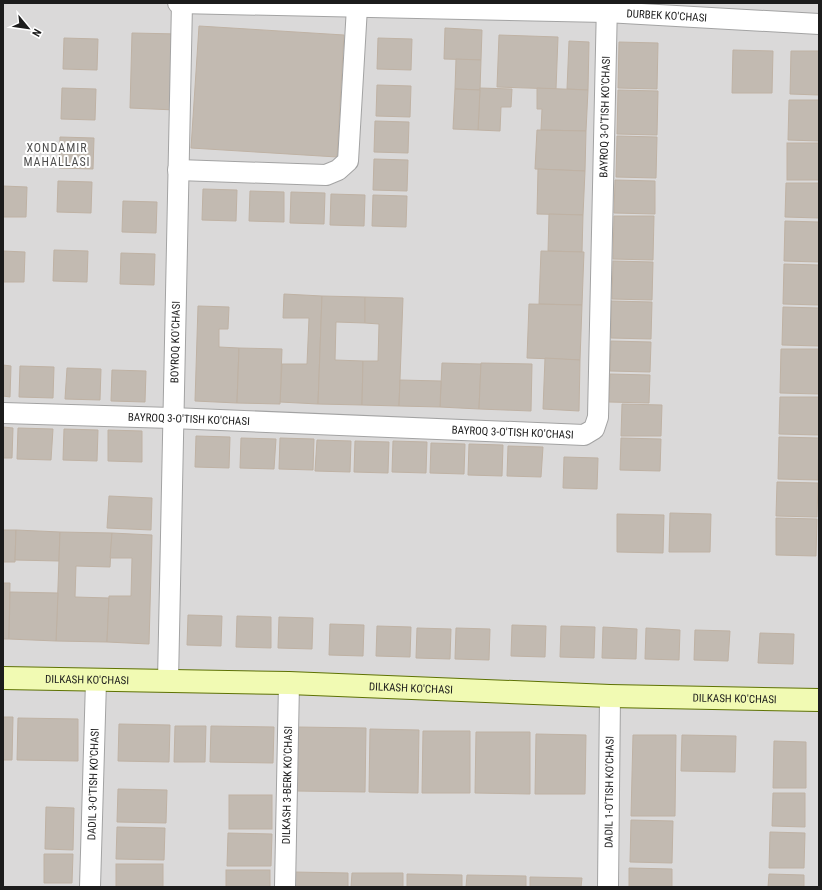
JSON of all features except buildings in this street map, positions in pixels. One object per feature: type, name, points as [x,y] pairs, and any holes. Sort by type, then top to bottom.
[{"type":"street","name":"DURBEK KO'CHASI","points":[[178,3],[357,7],[607,8],[819,24]]},
{"type":"street","name":"BOYROQ KO'CHASI","points":[[168,681],[172,418],[182,3]]},
{"type":"street","points":[[178,170],[326,175],[338,170],[348,161],[357,7]]},
{"type":"street","name":"BAYROQ 3-O'TISH KO'CHASI","points":[[3,414],[172,418],[584,435],[594,429],[598,417],[607,8]]},
{"type":"street","name":"DILKASH KO'CHASI","points":[[3,678],[96,681],[289,683],[610,696],[819,700]]},
{"type":"street","name":"DADIL 3-O'TISH KO'CHASI","points":[[90,887],[96,681]]},
{"type":"street","name":"DILKASH 3-BERK KO'CHASI","points":[[285,887],[289,683]]},
{"type":"street","name":"DADIL 1-O'TISH KO'CHASI","points":[[608,887],[610,696]]},
{"type":"shaded area","points":[[3,3],[819,3],[819,887],[3,887]]},
{"type":"district","name":"XONDAMIR MAHALLASI","points":[[57,155]]}]
